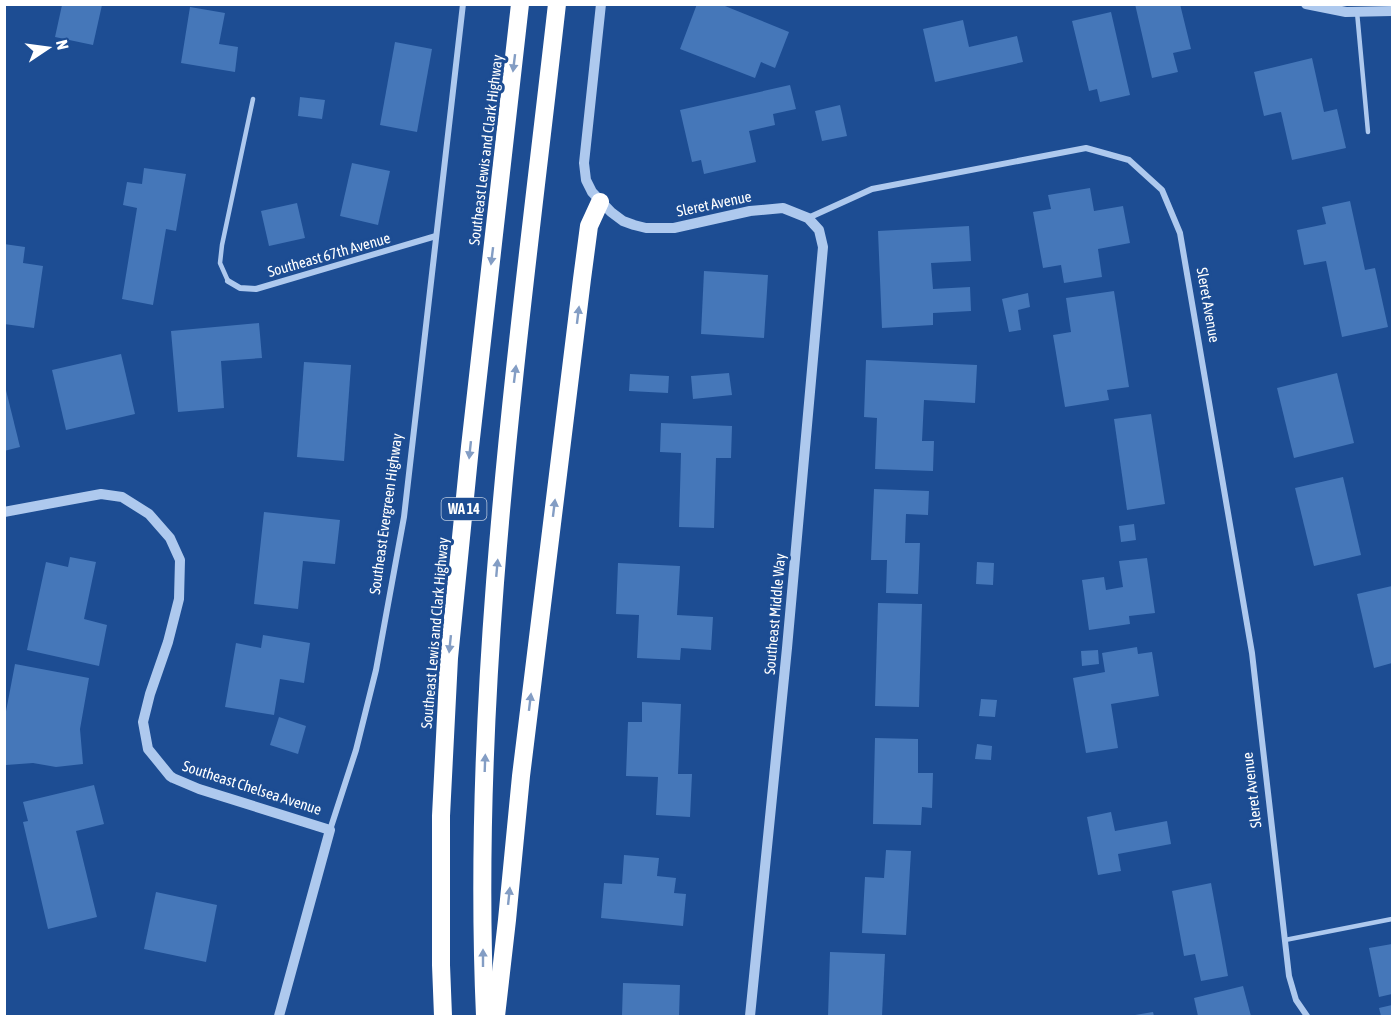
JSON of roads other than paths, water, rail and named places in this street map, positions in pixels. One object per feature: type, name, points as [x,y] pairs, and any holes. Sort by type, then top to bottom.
[{"type":"highway","name":"Southeast Lewis and Clark Highway","points":[[443,1017],[441,816],[449,658],[470,447],[520,4]]},
{"type":"highway","name":"WA 14","points":[[485,1017],[482,835],[490,652],[507,447],[557,4]]},
{"type":"highway","points":[[496,1017],[521,776],[589,226],[600,202]]},
{"type":"street","name":"Southeast Evergreen Highway","points":[[279,1017],[330,830],[356,750],[376,669],[404,517],[463,4]]},
{"type":"street","points":[[600,202],[586,180],[584,163],[601,4]]},
{"type":"street","points":[[1306,4],[1346,12],[1392,11]]},
{"type":"street","name":"Sleret Avenue","points":[[600,202],[623,221],[646,228],[674,228],[768,208],[783,208],[808,218],[872,189],[1086,148],[1129,160],[1162,190],[1180,233],[1252,653],[1289,976],[1296,1000],[1307,1017]]},
{"type":"street","name":"Southeast Middle Way","points":[[750,1017],[822,267],[823,247],[819,230],[808,218]]},
{"type":"street","name":"Southeast 67th Avenue","points":[[228,281],[240,288],[256,289],[436,236]]},
{"type":"street","name":"Southeast Chelsea Avenue","points":[[4,512],[101,494],[122,497],[149,514],[170,538],[180,561],[178,599],[168,642],[143,722],[148,749],[174,778],[199,789],[330,830]]},
{"type":"lane","points":[[1357,12],[1368,132]]},
{"type":"lane","points":[[228,281],[220,263],[222,245],[253,99]]},
{"type":"lane","points":[[1285,940],[1392,919]]}]
